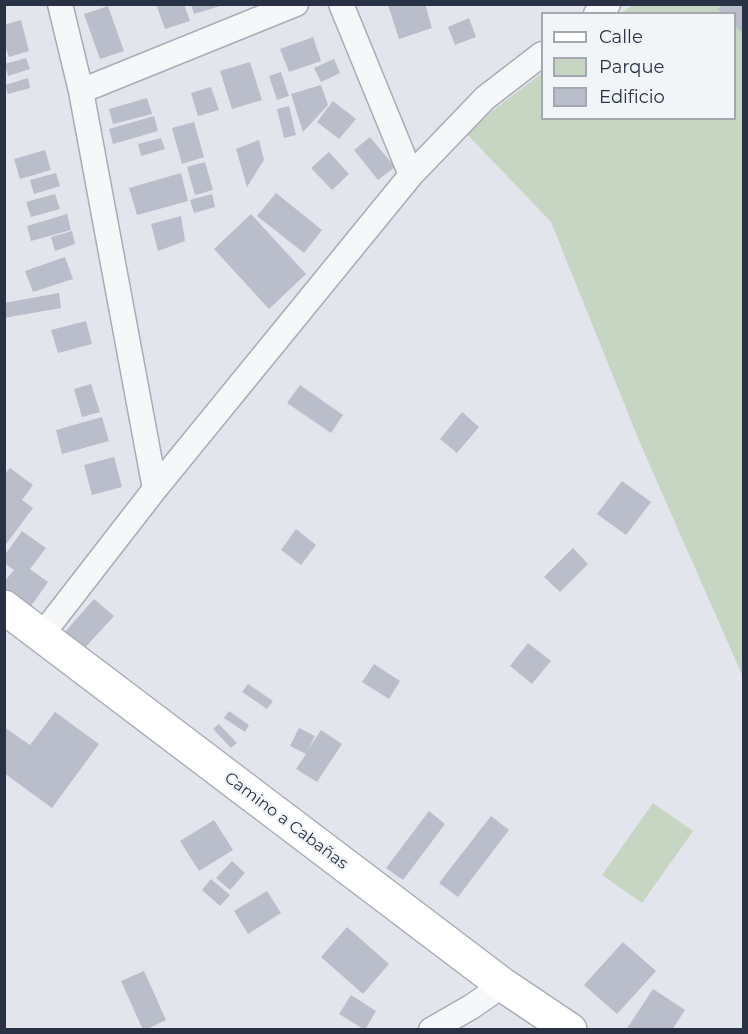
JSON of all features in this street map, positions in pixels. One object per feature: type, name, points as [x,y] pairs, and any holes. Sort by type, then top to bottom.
[{"type":"street","points":[[60,4],[81,91],[155,489]]},
{"type":"street","points":[[81,91],[296,4]]},
{"type":"street","points":[[341,4],[411,175]]},
{"type":"street","points":[[41,636],[155,489],[411,175],[485,98],[541,56]]},
{"type":"street","name":"Camino a Cabañas","points":[[4,607],[503,985],[570,1029]]},
{"type":"street","points":[[431,1029],[471,1007],[503,985]]},
{"type":"green space","points":[[633,5],[743,5],[743,677],[640,443],[551,222],[465,132],[541,74],[541,120],[736,120],[736,12],[622,12]]},
{"type":"green space","points":[[653,803],[693,831],[642,903],[602,875]]},
{"type":"building","points":[[156,4],[184,4],[190,21],[165,29]]},
{"type":"building","points":[[191,4],[223,4],[223,5],[194,14]]},
{"type":"building","points":[[425,4],[432,28],[399,39],[388,5]]},
{"type":"building","points":[[723,4],[744,4],[744,34],[736,27],[736,12],[721,12],[718,9]]},
{"type":"building","points":[[108,6],[124,51],[100,59],[84,14]]},
{"type":"building","points":[[469,18],[476,37],[455,45],[448,27]]},
{"type":"building","points":[[21,20],[29,51],[9,57],[4,43],[4,25]]},
{"type":"building","points":[[313,37],[321,61],[289,72],[280,49]]},
{"type":"building","points":[[26,58],[30,69],[8,76],[5,64]]},
{"type":"building","points":[[334,59],[340,73],[321,82],[314,68]]},
{"type":"building","points":[[250,62],[262,100],[232,109],[220,71]]},
{"type":"building","points":[[281,72],[289,96],[277,100],[269,76]]},
{"type":"building","points":[[28,78],[30,88],[8,94],[5,85]]},
{"type":"building","points":[[321,85],[328,105],[303,132],[291,94]]},
{"type":"building","points":[[211,87],[219,110],[198,116],[191,93]]},
{"type":"building","points":[[147,98],[152,114],[113,124],[109,109]]},
{"type":"building","points":[[333,101],[356,119],[339,139],[317,122]]},
{"type":"building","points":[[289,106],[296,135],[284,138],[277,109]]},
{"type":"building","points":[[154,116],[158,131],[113,144],[109,129]]},
{"type":"building","points":[[194,122],[204,157],[182,164],[172,128]]},
{"type":"building","points":[[370,137],[395,167],[378,180],[354,150]]},
{"type":"building","points":[[161,138],[165,149],[141,156],[138,144]]},
{"type":"building","points":[[259,140],[264,160],[247,187],[236,149]]},
{"type":"building","points":[[45,150],[51,170],[20,179],[14,159]]},
{"type":"building","points":[[329,152],[349,174],[332,190],[311,168]]},
{"type":"building","points":[[205,162],[213,190],[195,195],[187,167]]},
{"type":"building","points":[[56,173],[60,186],[34,194],[30,180]]},
{"type":"building","points":[[181,173],[188,201],[137,215],[129,188]]},
{"type":"building","points":[[276,193],[322,230],[304,253],[257,216]]},
{"type":"building","points":[[55,194],[60,209],[31,217],[26,202]]},
{"type":"building","points":[[212,194],[215,207],[194,213],[190,200]]},
{"type":"building","points":[[67,214],[71,230],[31,241],[27,226]]},
{"type":"building","points":[[251,214],[306,274],[269,309],[214,249]]},
{"type":"building","points":[[181,216],[185,241],[158,251],[151,224]]},
{"type":"building","points":[[72,231],[75,244],[55,251],[51,237]]},
{"type":"building","points":[[65,257],[73,279],[33,292],[25,271]]},
{"type":"building","points":[[59,293],[61,308],[4,318],[4,303]]},
{"type":"building","points":[[86,321],[92,344],[58,353],[51,330]]},
{"type":"building","points":[[91,384],[100,412],[82,417],[74,389]]},
{"type":"building","points":[[300,385],[343,415],[331,433],[287,403]]},
{"type":"building","points":[[462,412],[479,427],[457,453],[440,439]]},
{"type":"building","points":[[102,417],[109,441],[62,454],[56,430]]},
{"type":"building","points":[[114,457],[122,487],[92,495],[84,465]]},
{"type":"building","points":[[10,468],[33,485],[22,500],[33,508],[4,547],[4,475]]},
{"type":"building","points":[[622,481],[651,502],[626,535],[597,514]]},
{"type":"building","points":[[296,529],[316,545],[301,565],[281,550]]},
{"type":"building","points":[[22,531],[46,548],[30,569],[48,582],[31,606],[4,587],[4,582],[14,570],[4,563],[4,556]]},
{"type":"building","points":[[573,548],[588,564],[560,592],[544,577]]},
{"type":"building","points":[[94,599],[114,616],[82,651],[63,634]]},
{"type":"building","points":[[528,643],[551,661],[532,684],[510,666]]},
{"type":"building","points":[[374,664],[400,681],[389,699],[362,682]]},
{"type":"building","points":[[248,684],[273,701],[267,709],[242,692]]},
{"type":"building","points":[[229,711],[249,725],[245,732],[224,718]]},
{"type":"building","points":[[55,712],[99,744],[52,808],[4,773],[4,727],[30,745]]},
{"type":"building","points":[[219,724],[237,743],[231,748],[213,729]]},
{"type":"building","points":[[299,728],[315,736],[308,750],[321,730],[342,744],[317,782],[296,769],[306,754],[290,746]]},
{"type":"building","points":[[429,811],[445,824],[403,880],[386,868]]},
{"type":"building","points":[[491,816],[509,830],[458,897],[439,883]]},
{"type":"building","points":[[214,820],[233,850],[199,871],[180,841]]},
{"type":"building","points":[[232,861],[245,873],[230,890],[216,878]]},
{"type":"building","points":[[211,879],[230,895],[220,906],[202,890]]},
{"type":"building","points":[[267,891],[281,913],[248,934],[234,911]]},
{"type":"building","points":[[347,927],[389,964],[363,994],[321,957]]},
{"type":"building","points":[[623,942],[656,971],[617,1014],[584,985]]},
{"type":"building","points":[[144,971],[166,1020],[143,1030],[121,981]]},
{"type":"building","points":[[653,989],[685,1010],[672,1030],[626,1030]]},
{"type":"building","points":[[351,995],[376,1011],[365,1030],[339,1014]]}]
